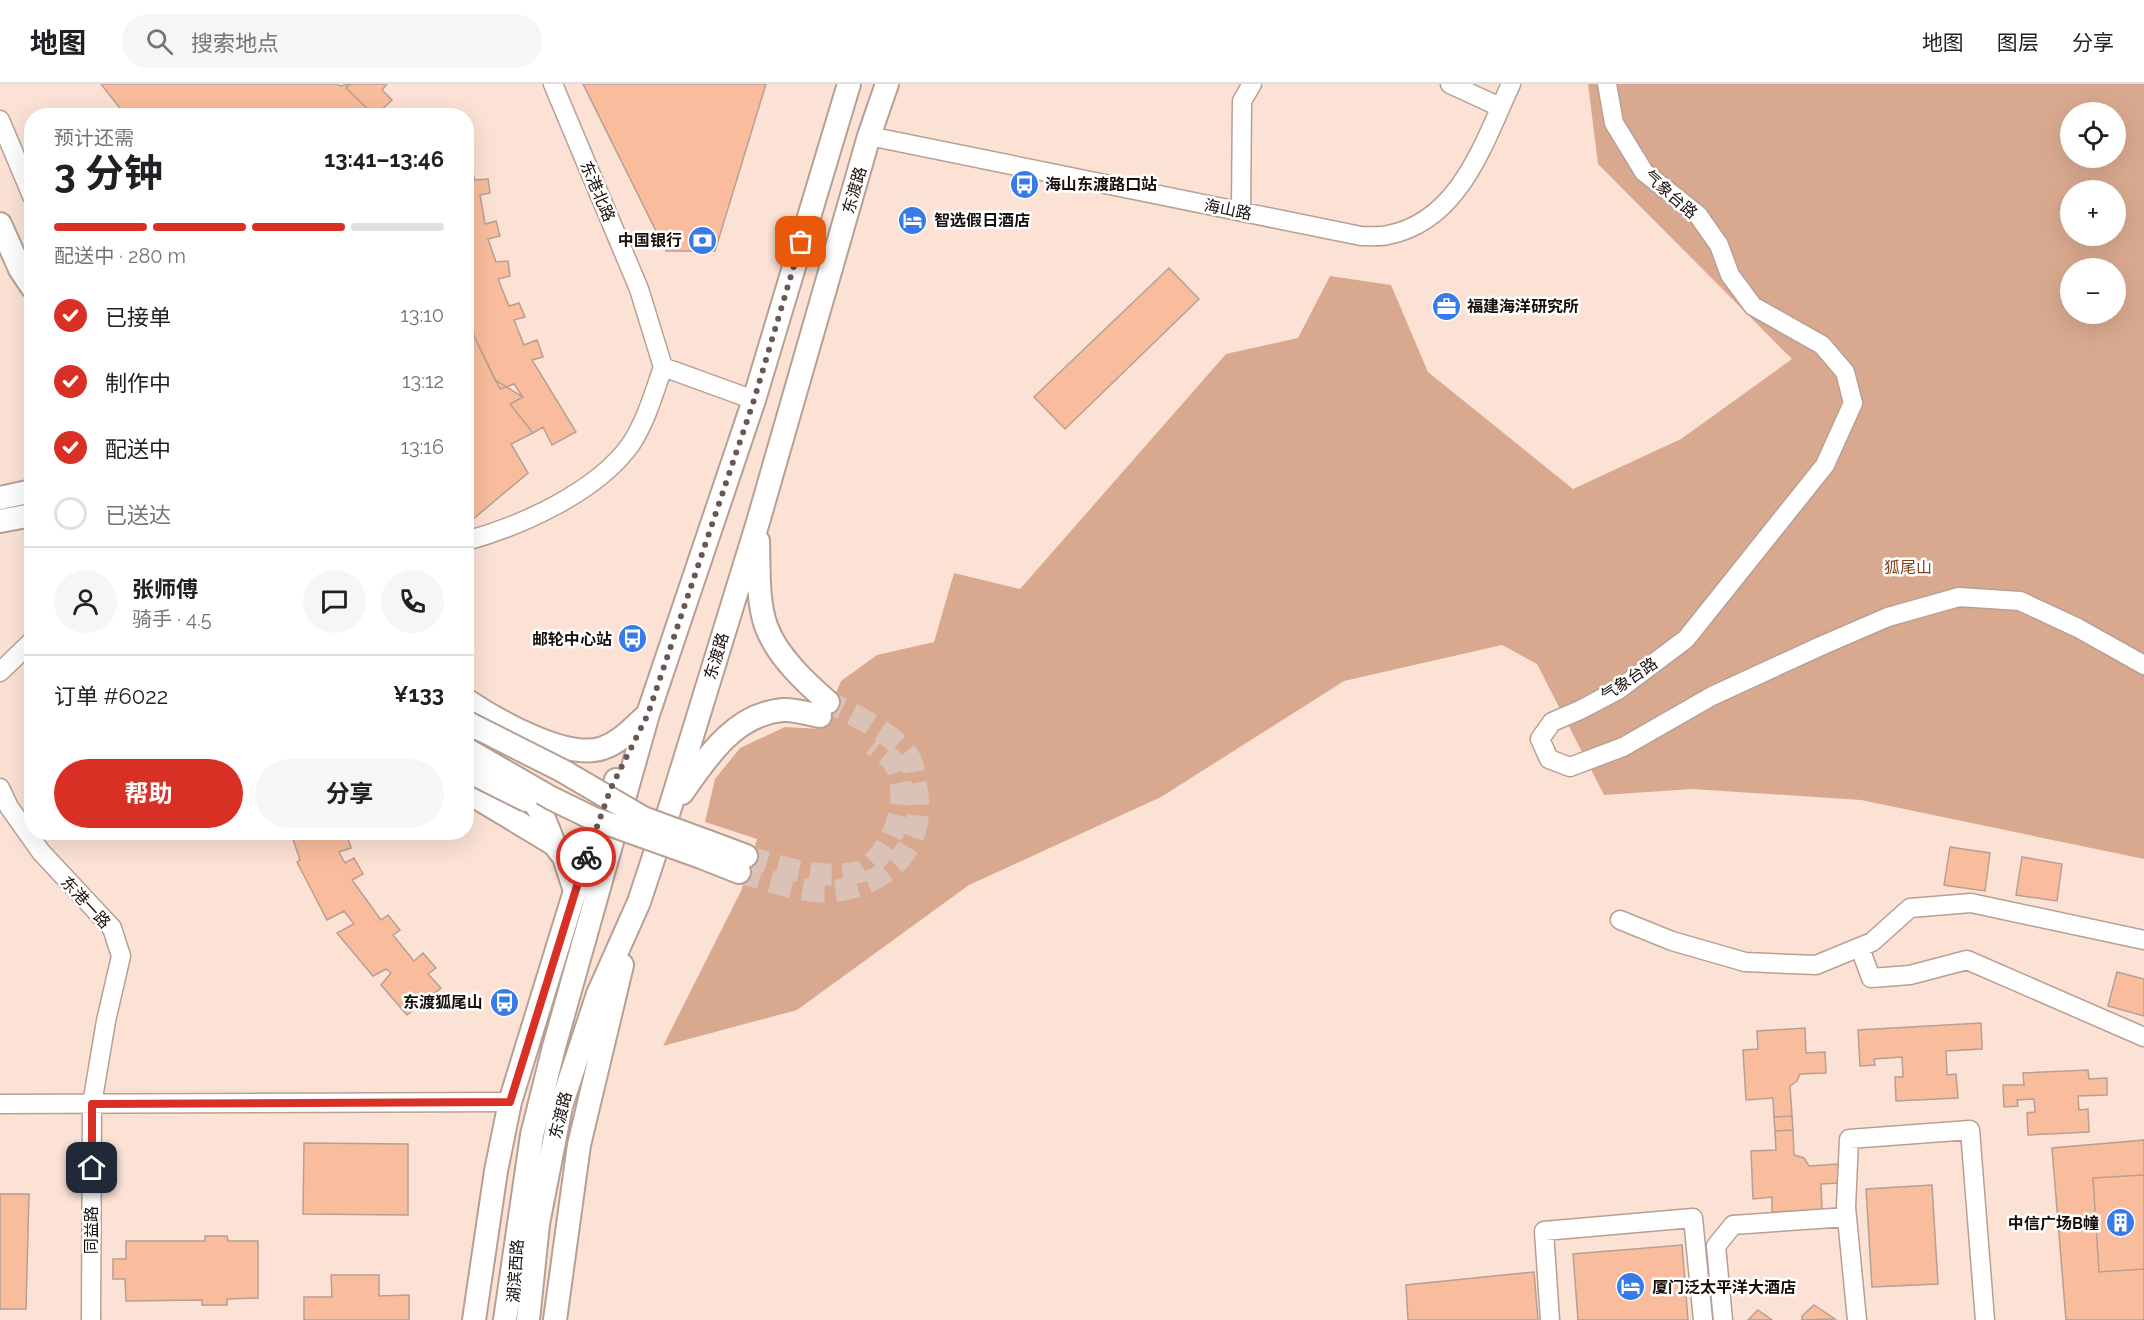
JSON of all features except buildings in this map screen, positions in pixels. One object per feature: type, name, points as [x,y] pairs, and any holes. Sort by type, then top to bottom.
[{"type":"main road","name":"东渡路","points":[[528,1223],[532,1135],[554,1047],[648,714],[754,400],[849,84]]},
{"type":"main road","name":"东渡路","points":[[528,1223],[561,1107],[598,994],[639,902],[669,811],[758,522],[869,136],[887,84]]},
{"type":"main road","points":[[0,224],[24,275]]},
{"type":"main road","points":[[0,498],[24,493]]},
{"type":"main road","points":[[0,520],[24,516]]},
{"type":"main road","points":[[669,811],[710,752],[744,722],[783,710],[824,709],[795,672],[766,626],[759,585],[758,522]]},
{"type":"main road","points":[[474,704],[531,735],[571,750],[600,749],[622,738],[648,714]]},
{"type":"main road","points":[[474,1320],[496,1171],[510,1102],[575,891],[611,788],[648,714]]},
{"type":"main road","points":[[474,726],[563,771],[643,818],[704,849]]},
{"type":"main road","points":[[519,788],[529,791],[537,786],[544,766],[545,754],[541,744],[531,735]]},
{"type":"main road","points":[[474,742],[497,756],[559,786],[643,818]]},
{"type":"main road","points":[[474,754],[551,798],[592,818],[704,849],[743,864]]},
{"type":"main road","points":[[474,763],[532,798],[542,813],[554,844],[564,857],[575,891]]},
{"type":"main road","points":[[474,774],[526,801],[610,834],[704,849]]},
{"type":"main road","points":[[554,1047],[611,788]]},
{"type":"main road","points":[[474,796],[554,844]]},
{"type":"main road","points":[[555,1320],[579,1145],[639,902]]},
{"type":"main road","points":[[505,1320],[528,1223]]},
{"type":"main road","name":"湖滨西路","points":[[512,1320],[528,1223]]},
{"type":"main road","name":"湖滨西路","points":[[528,1223],[528,1320]]},
{"type":"street","name":"东港北路","points":[[553,84],[639,289],[663,368]]},
{"type":"street","points":[[1240,211],[1241,92],[1252,84]]},
{"type":"street","points":[[1450,84],[1500,107]]},
{"type":"street","name":"海山路","points":[[869,136],[1361,236],[1387,236],[1413,227],[1438,210],[1458,191],[1511,84]]},
{"type":"street","name":"气象台路","points":[[1607,84],[1614,123],[1644,172],[1698,214],[1719,245],[1730,275],[1753,306],[1822,345],[1845,372],[1853,403],[1825,465],[1686,639],[1618,690],[1580,711],[1552,722],[1540,739],[1549,759],[1570,767],[1623,747],[1712,696],[1823,645],[1888,617],[1959,597],[2020,601],[2078,628],[2144,665]]},
{"type":"street","points":[[0,120],[24,177]]},
{"type":"street","points":[[474,538],[541,513],[579,490],[614,462],[631,444],[644,420],[663,368],[754,400]]},
{"type":"street","points":[[0,672],[24,648]]},
{"type":"street","name":"东港一路","points":[[0,788],[24,830]]},
{"type":"street","name":"东港一路","points":[[32,840],[62,876],[112,928],[120,946],[121,956],[106,1021],[92,1104]]},
{"type":"street","points":[[1620,920],[1672,941],[1745,962],[1816,965],[1872,942],[1910,908],[1971,903],[2144,940]]},
{"type":"street","points":[[1860,948],[1871,978],[1910,975],[1967,960],[2144,1037]]},
{"type":"street","points":[[0,1104],[510,1102]]},
{"type":"street","name":"同益路","points":[[91,1320],[92,1104]]},
{"type":"street","points":[[1857,1320],[1847,1217],[1849,1139],[1970,1130],[1985,1320]]},
{"type":"street","points":[[1722,1320],[1716,1246],[1733,1225],[1847,1217]]},
{"type":"street","points":[[1550,1320],[1544,1231],[1693,1218],[1703,1320]]},
{"type":"green space","name":"狐尾山","points":[[1588,84],[2144,84],[2144,859],[1861,800],[1692,789],[1604,795],[1537,664],[1502,645],[1344,681],[1161,797],[969,885],[797,1010],[663,1046],[741,891],[757,839],[705,822],[715,779],[740,748],[785,727],[821,729],[841,681],[877,655],[934,642],[954,573],[1020,589],[1226,354],[1298,338],[1330,276],[1391,285],[1428,372],[1573,489],[1681,439],[1792,359],[1598,164]]},
{"type":"tunnel","points":[[739,872],[798,888],[833,891],[854,887],[872,880],[901,858],[910,843],[916,826],[918,806],[914,771],[910,759],[903,749],[884,733],[828,702]]},
{"type":"tunnel","points":[[746,856],[816,874],[859,872],[869,866],[889,841],[899,815],[901,801],[899,775],[894,763],[873,745]]},
{"type":"way so far","points":[[586,857],[611,788],[648,714],[754,400],[801,242]]},
{"type":"place","name":"海山东渡路口站","points":[[1024,184]]},
{"type":"place","name":"智选假日酒店","points":[[913,220]]},
{"type":"place","name":"中国银行","points":[[703,240]]},
{"type":"place","name":"福建海洋研究所","points":[[1446,306]]},
{"type":"place","name":"邮轮中心站","points":[[633,639]]},
{"type":"place","name":"东渡狐尾山","points":[[504,1002]]},
{"type":"place","name":"中信广场B幢","points":[[2120,1223]]},
{"type":"place","name":"厦门泛太平洋大酒店","points":[[1631,1287]]},
{"type":"route","points":[[92,1168],[92,1104],[510,1102],[586,857]]}]
